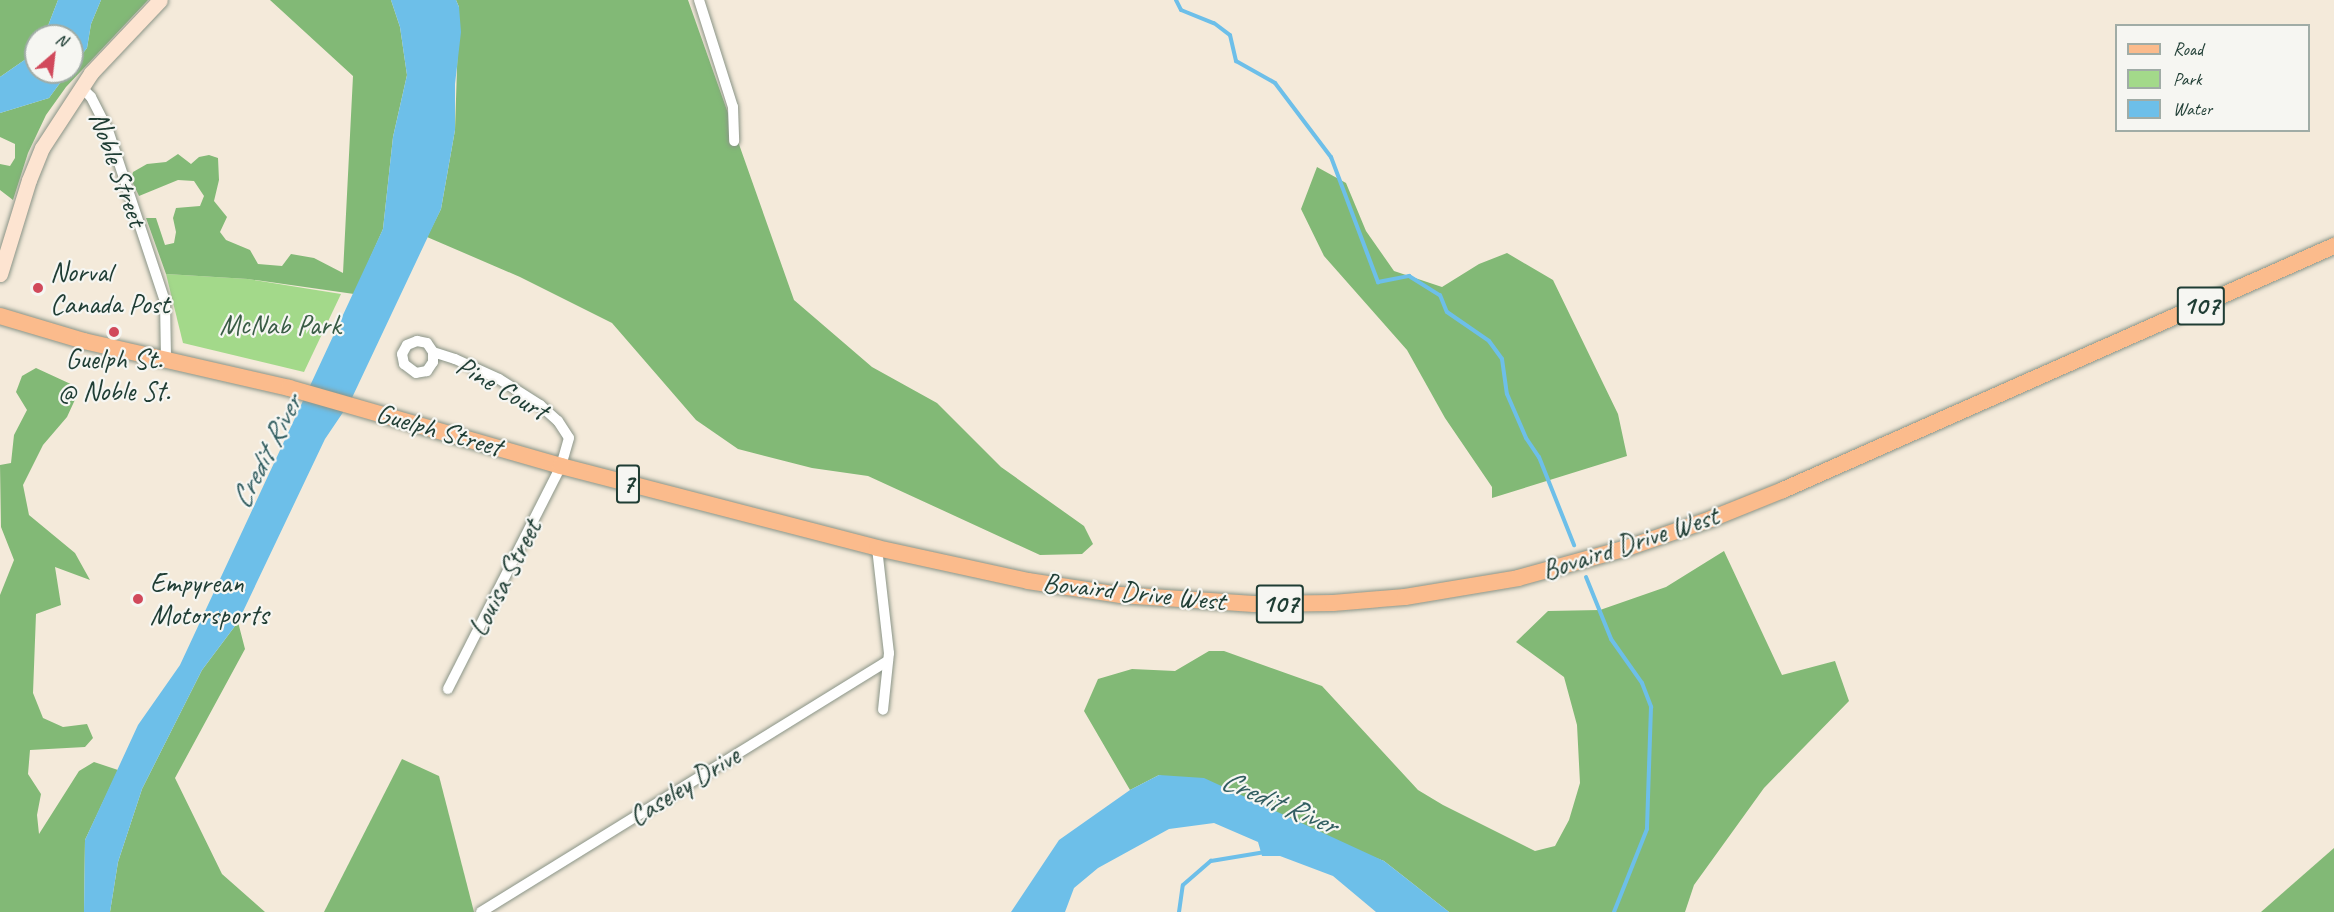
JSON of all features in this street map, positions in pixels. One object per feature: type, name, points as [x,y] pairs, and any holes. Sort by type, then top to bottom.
[{"type":"main road","points":[[0,273],[29,180],[42,148],[91,73],[160,0]]},
{"type":"main road","name":"Bovaird Drive West","points":[[877,548],[1028,581],[1121,595],[1254,604],[1333,603],[1406,597],[1531,575],[1628,548],[1783,490],[2334,246]]},
{"type":"main road","name":"Guelph Street","points":[[0,316],[84,341],[289,388],[561,466],[877,548]]},
{"type":"street","points":[[699,0],[734,107],[734,141]]},
{"type":"street","name":"Noble Street","points":[[81,87],[91,97],[108,130],[165,301],[166,360]]},
{"type":"street","name":"Pine Court","points":[[433,352],[455,358],[499,379],[540,405],[558,421],[568,438],[561,466]]},
{"type":"street","name":"Louisa Street","points":[[448,689],[561,466]]},
{"type":"street","points":[[877,548],[888,661],[883,710]]},
{"type":"street","name":"Caseley Drive","points":[[481,912],[888,661]]},
{"type":"green space","points":[[0,0],[58,0],[49,24],[24,24],[24,60],[0,77]]},
{"type":"green space","points":[[101,0],[148,0],[84,68],[84,52],[87,48],[91,24]]},
{"type":"green space","points":[[270,0],[391,0],[400,27],[407,75],[393,137],[383,229],[354,294],[248,279],[166,274],[146,218],[156,218],[165,245],[174,243],[176,232],[173,218],[176,208],[200,206],[204,196],[194,181],[178,180],[139,196],[131,179],[133,172],[147,164],[166,162],[178,154],[191,164],[199,157],[209,155],[218,158],[219,180],[214,201],[227,217],[220,232],[226,240],[250,250],[258,264],[282,266],[291,254],[314,258],[343,273],[353,76]]},
{"type":"green space","points":[[456,0],[688,0],[794,300],[872,367],[937,403],[1001,467],[1084,526],[1093,544],[1082,554],[1040,555],[868,476],[812,468],[738,449],[696,420],[612,323],[520,277],[427,237],[441,209],[455,130],[459,7]]},
{"type":"green space","points":[[59,84],[69,84],[46,115],[28,153],[13,200],[0,190],[0,164],[10,166],[15,158],[15,144],[0,137],[0,113],[49,98]]},
{"type":"green space","points":[[1317,167],[1346,183],[1366,231],[1394,271],[1442,287],[1479,264],[1507,253],[1553,280],[1618,414],[1627,456],[1492,498],[1492,487],[1445,418],[1407,350],[1324,256],[1301,209]]},
{"type":"green space","name":"McNab Park","points":[[166,274],[248,279],[341,294],[304,372],[183,343]]},
{"type":"green space","points":[[36,368],[75,386],[79,391],[67,417],[43,445],[23,485],[29,515],[75,553],[90,580],[55,567],[61,605],[36,614],[33,693],[43,718],[63,727],[87,724],[93,738],[85,747],[30,750],[28,774],[41,794],[37,815],[39,834],[79,771],[94,762],[118,770],[85,840],[84,912],[0,912],[0,595],[14,560],[1,527],[0,465],[11,463],[14,435],[27,410],[16,392],[22,376]]},
{"type":"green space","points":[[1724,551],[1782,675],[1835,661],[1849,701],[1764,788],[1694,885],[1685,912],[1449,912],[1384,861],[1159,775],[1130,790],[1084,711],[1098,679],[1132,669],[1175,671],[1209,651],[1224,651],[1322,686],[1418,790],[1443,805],[1535,851],[1555,846],[1569,820],[1580,783],[1577,725],[1564,677],[1516,642],[1548,611],[1600,610],[1666,587]]},
{"type":"green space","points":[[238,622],[245,649],[175,778],[222,874],[265,912],[110,912],[118,862],[142,789],[202,670]]},
{"type":"green space","points":[[402,759],[439,776],[474,912],[324,912]]},
{"type":"green space","points":[[2334,848],[2334,912],[2261,912]]},
{"type":"water","points":[[58,0],[101,0],[91,24],[87,48],[84,52],[84,24],[49,24]]},
{"type":"water","name":"Credit River","points":[[391,0],[456,0],[459,7],[461,32],[455,84],[455,130],[441,209],[350,402],[325,439],[238,622],[202,670],[142,789],[118,862],[110,912],[84,912],[85,840],[138,725],[180,665],[383,229],[393,137],[407,75],[400,27]]},
{"type":"water","points":[[24,60],[24,84],[59,84],[49,98],[0,113],[0,77]]},
{"type":"water","name":"Credit River","points":[[1159,775],[1204,778],[1384,861],[1449,912],[1376,912],[1333,876],[1280,856],[1262,856],[1258,842],[1214,823],[1169,829],[1098,868],[1074,888],[1065,912],[1011,912],[1059,840],[1130,790]]},
{"type":"waterway","points":[[1176,0],[1181,10],[1214,23],[1230,35],[1236,61],[1275,83],[1331,157],[1378,282],[1409,276],[1440,295],[1447,312],[1489,341],[1502,359],[1507,394],[1526,438],[1539,457],[1574,545]]},
{"type":"waterway","points":[[1586,577],[1611,639],[1642,683],[1651,707],[1647,829],[1614,912]]},
{"type":"waterway","points":[[1179,912],[1183,885],[1211,861],[1265,852]]},
{"type":"place","name":"Norval Canada Post","points":[[38,288]]},
{"type":"place","name":"Guelph St. @ Noble St.","points":[[114,332]]},
{"type":"place","name":"Empyrean Motorsports","points":[[138,599]]}]
